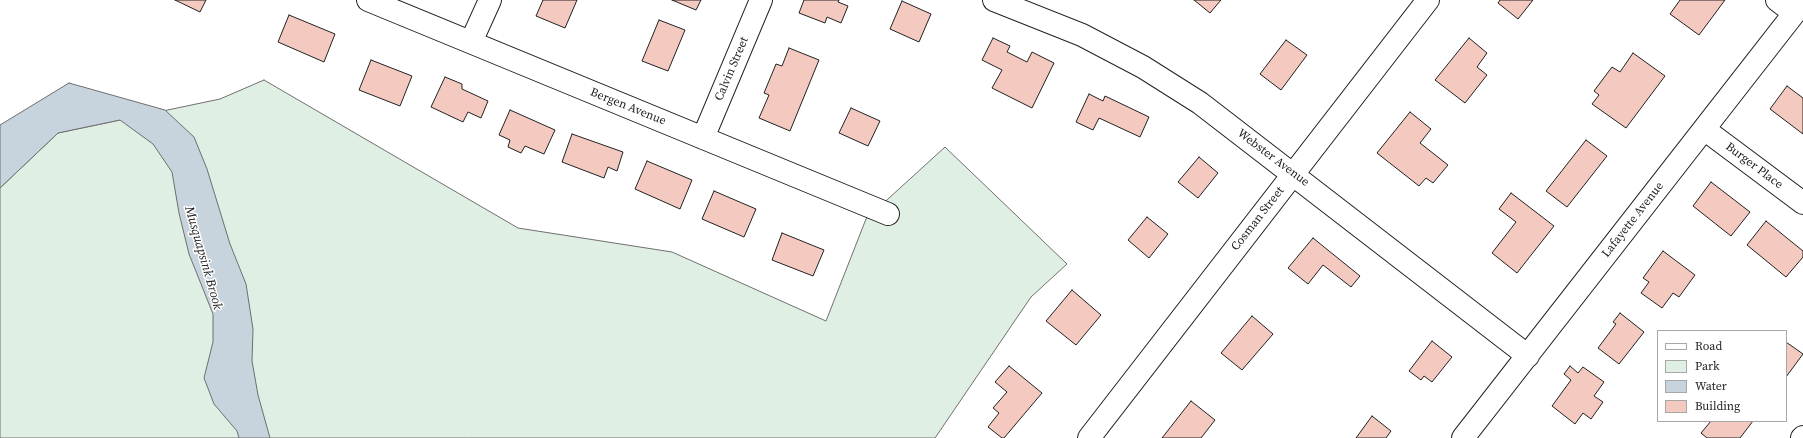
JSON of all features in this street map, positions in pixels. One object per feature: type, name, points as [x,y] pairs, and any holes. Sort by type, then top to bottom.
[{"type":"street","name":"Bergen Avenue","points":[[368,0],[888,214]]},
{"type":"street","points":[[471,42],[490,0]]},
{"type":"street","name":"Calvin Street","points":[[703,138],[761,0]]},
{"type":"street","name":"Webster Avenue","points":[[994,0],[1082,35],[1143,67],[1200,103],[1528,356]]},
{"type":"street","name":"Cosman Street","points":[[1088,438],[1428,0]]},
{"type":"street","points":[[1777,0],[1798,8]]},
{"type":"street","name":"Lafayette Avenue","points":[[1464,438],[1798,8]]},
{"type":"street","name":"Burger Place","points":[[1704,129],[1803,203]]},
{"type":"green space","points":[[264,80],[518,228],[672,252],[826,321],[866,219],[945,147],[1067,264],[1031,297],[935,438],[0,438],[0,188],[58,133],[220,99]]},
{"type":"water","name":"Musquapsink Brook","points":[[69,83],[165,110],[194,137],[207,169],[230,244],[246,284],[253,329],[252,361],[258,395],[270,438],[239,438],[237,431],[214,404],[204,378],[213,342],[213,314],[189,254],[179,213],[172,172],[153,144],[120,120],[58,133],[0,188],[0,125]]},
{"type":"building","points":[[175,0],[206,0],[200,12]]},
{"type":"building","points":[[543,0],[577,0],[565,28],[536,16]]},
{"type":"building","points":[[672,0],[701,0],[696,10]]},
{"type":"building","points":[[804,0],[839,0],[838,2],[848,6],[841,23],[827,17],[825,23],[799,13]]},
{"type":"building","points":[[1194,0],[1221,0],[1210,13]]},
{"type":"building","points":[[1500,0],[1533,0],[1518,19],[1498,3]]},
{"type":"building","points":[[1680,0],[1725,0],[1699,35],[1670,14]]},
{"type":"building","points":[[902,1],[931,14],[919,42],[890,29]]},
{"type":"building","points":[[289,15],[335,34],[324,62],[278,42]]},
{"type":"building","points":[[659,20],[685,30],[668,71],[642,61]]},
{"type":"building","points":[[993,38],[1010,46],[1007,52],[1027,62],[1032,52],[1054,63],[1032,108],[992,88],[1002,70],[982,60]]},
{"type":"building","points":[[1469,38],[1487,53],[1477,67],[1487,75],[1465,103],[1435,80]]},
{"type":"building","points":[[1286,40],[1307,55],[1281,90],[1260,74]]},
{"type":"building","points":[[789,48],[819,60],[790,131],[759,118],[769,95],[764,93],[776,64],[782,66]]},
{"type":"building","points":[[1633,53],[1665,76],[1626,128],[1592,104],[1599,95],[1594,91],[1612,67],[1620,72]]},
{"type":"building","points":[[371,60],[412,76],[400,106],[359,90]]},
{"type":"building","points":[[445,77],[462,84],[462,89],[488,101],[481,118],[468,112],[463,122],[431,107]]},
{"type":"building","points":[[1787,86],[1803,98],[1803,134],[1770,109]]},
{"type":"building","points":[[1089,94],[1103,101],[1105,96],[1149,117],[1140,137],[1099,118],[1093,130],[1076,122]]},
{"type":"building","points":[[851,108],[880,121],[868,146],[839,133]]},
{"type":"building","points":[[510,110],[555,130],[544,154],[525,146],[521,153],[508,147],[510,140],[499,135]]},
{"type":"building","points":[[1410,112],[1431,129],[1420,143],[1448,165],[1433,183],[1426,178],[1419,186],[1377,153]]},
{"type":"building","points":[[572,134],[623,152],[617,171],[608,167],[604,178],[562,162]]},
{"type":"building","points":[[1586,140],[1607,156],[1567,207],[1546,191]]},
{"type":"building","points":[[1199,157],[1218,173],[1198,198],[1178,182]]},
{"type":"building","points":[[647,161],[692,180],[680,209],[635,189]]},
{"type":"building","points":[[1711,182],[1750,212],[1731,236],[1693,206]]},
{"type":"building","points":[[714,191],[756,209],[744,237],[702,219]]},
{"type":"building","points":[[1511,193],[1554,226],[1517,273],[1492,253],[1516,222],[1499,209]]},
{"type":"building","points":[[1147,217],[1168,234],[1149,258],[1128,240]]},
{"type":"building","points":[[1766,221],[1803,251],[1803,257],[1786,277],[1747,245]]},
{"type":"building","points":[[782,233],[824,250],[813,276],[772,260]]},
{"type":"building","points":[[1313,238],[1360,276],[1351,287],[1323,265],[1308,284],[1288,268]]},
{"type":"building","points":[[1663,251],[1695,275],[1679,297],[1673,293],[1662,308],[1641,293],[1649,282],[1643,278]]},
{"type":"building","points":[[1072,290],[1101,315],[1076,345],[1046,321]]},
{"type":"building","points":[[1620,313],[1644,332],[1619,364],[1598,348],[1616,324],[1613,322]]},
{"type":"building","points":[[1252,316],[1273,334],[1242,370],[1221,353]]},
{"type":"building","points":[[1432,341],[1452,357],[1432,382],[1424,376],[1421,380],[1409,371]]},
{"type":"building","points":[[1787,343],[1803,354],[1787,376]]},
{"type":"building","points":[[1009,366],[1042,393],[1004,438],[1002,438],[988,427],[999,413],[993,408],[1007,392],[995,382]]},
{"type":"building","points":[[1570,366],[1578,373],[1583,367],[1604,382],[1594,396],[1603,402],[1591,419],[1583,413],[1575,424],[1552,406],[1571,380],[1564,374]]},
{"type":"building","points":[[1191,401],[1215,420],[1201,438],[1162,438]]},
{"type":"building","points":[[1372,416],[1391,431],[1386,438],[1356,438]]},
{"type":"building","points":[[1710,422],[1752,422],[1740,438],[1707,438],[1701,433]]}]
